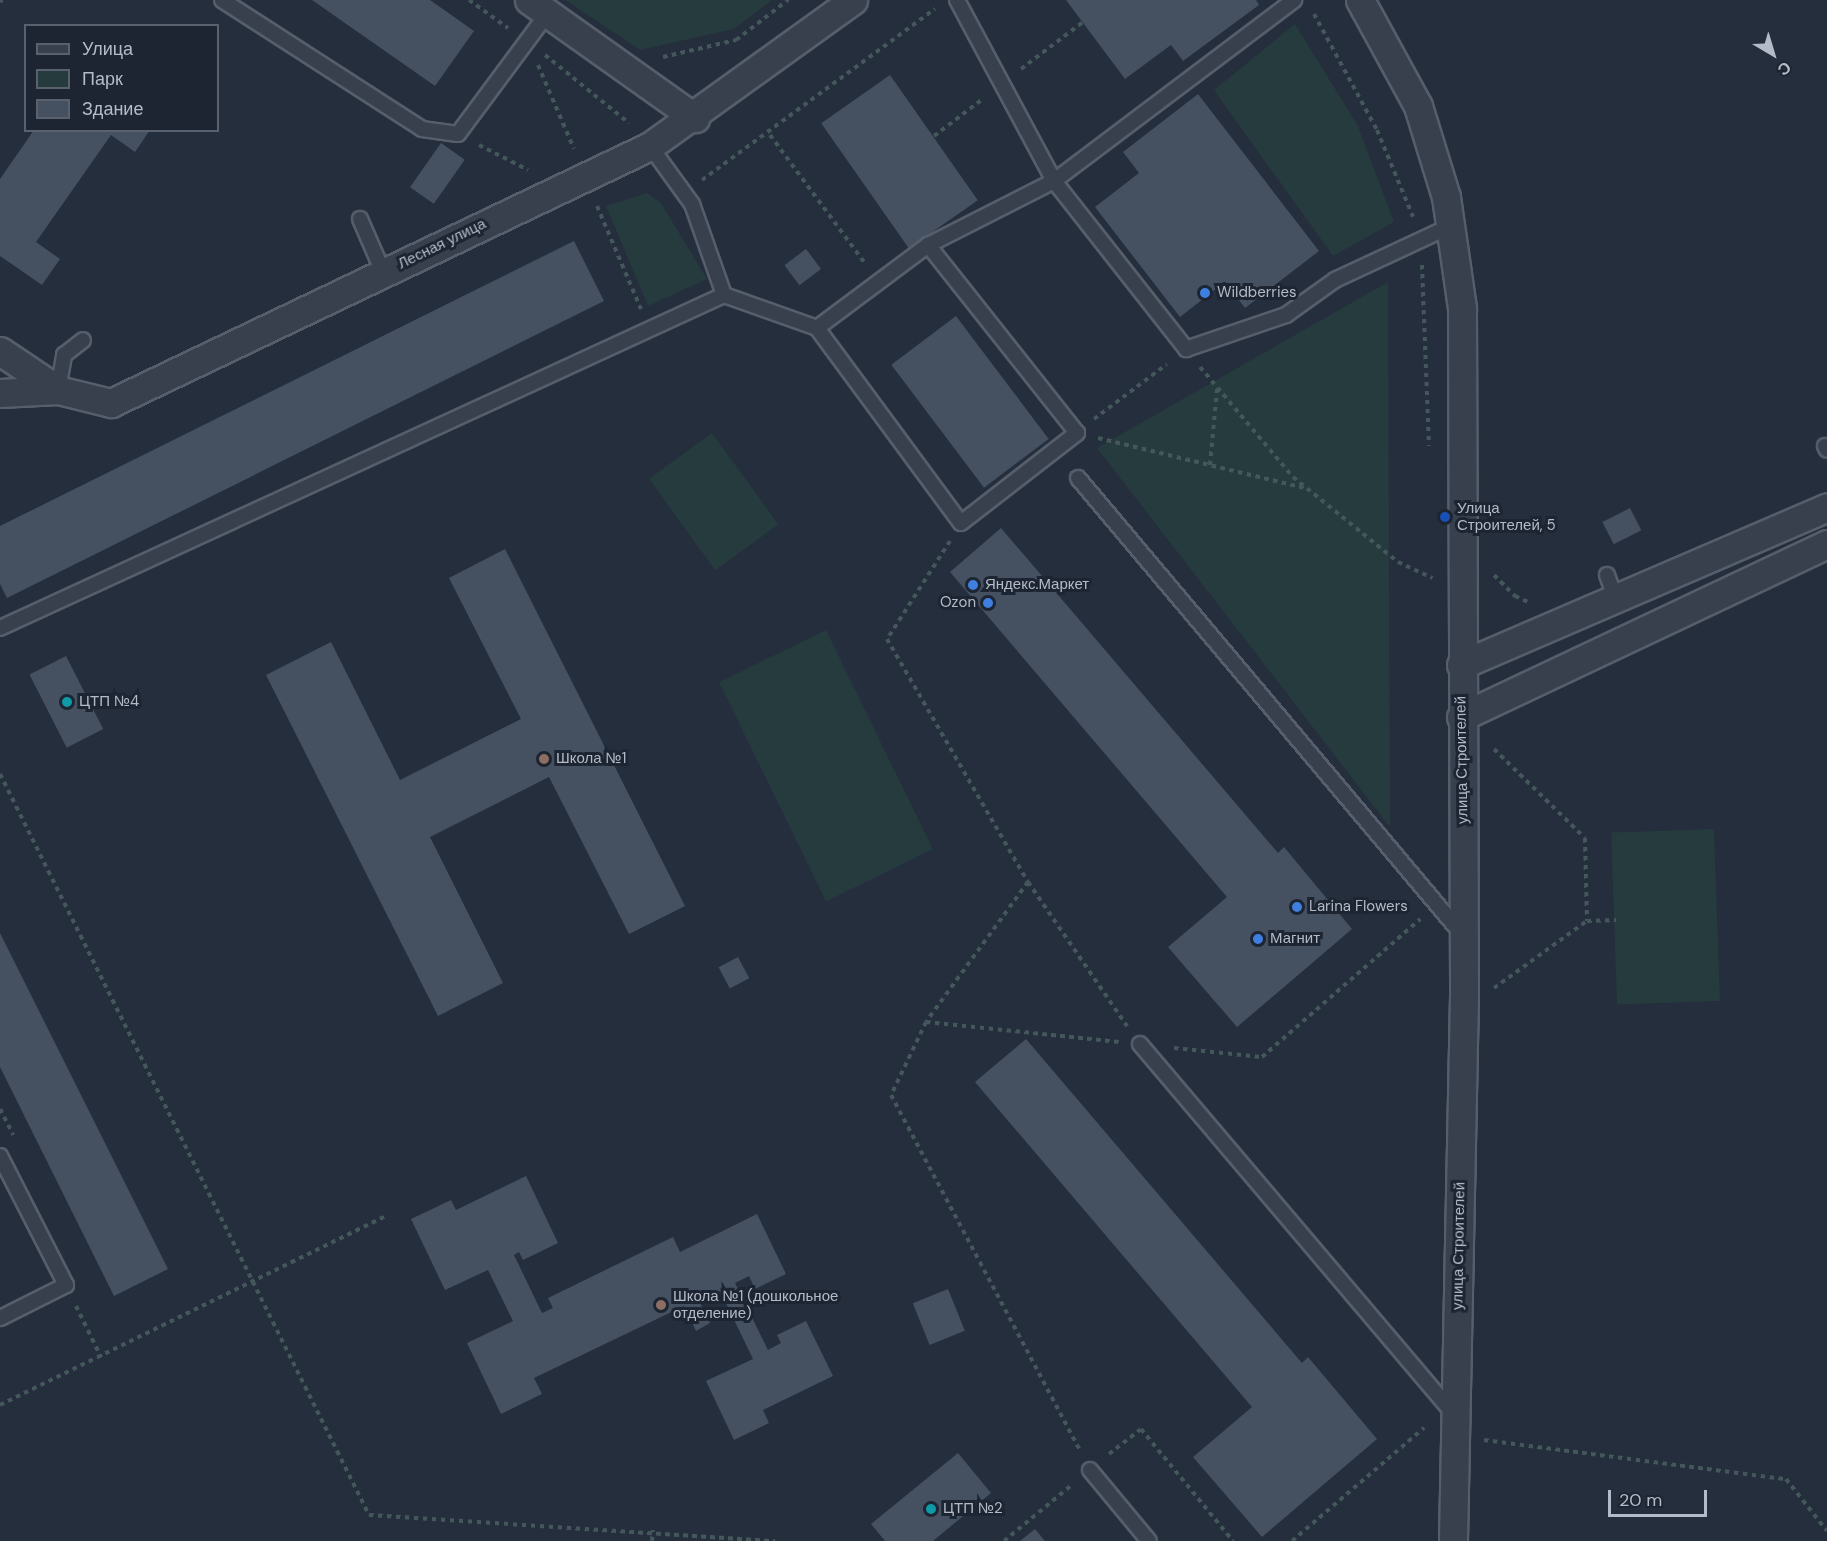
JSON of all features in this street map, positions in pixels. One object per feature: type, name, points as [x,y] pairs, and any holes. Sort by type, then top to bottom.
[{"type":"street","name":"Лесная улица","points":[[0,393],[58,390],[111,403],[650,146],[695,118],[854,0]]},
{"type":"street","name":"улица Строителей","points":[[1360,0],[1418,106],[1451,226],[1462,308],[1461,717],[1464,937],[1444,1419],[1453,1541]]},
{"type":"street","points":[[538,7],[695,118]]},
{"type":"street","points":[[0,351],[58,390]]},
{"type":"street","points":[[1461,665],[1611,587],[1827,507]]},
{"type":"street","points":[[1461,717],[1827,544]]},
{"type":"lane","points":[[222,0],[422,129],[458,134],[528,42],[538,7]]},
{"type":"lane","points":[[957,0],[1054,180],[1186,349],[1286,315],[1335,280],[1421,237],[1451,226]]},
{"type":"lane","points":[[817,328],[928,245],[1054,180],[1294,0]]},
{"type":"lane","points":[[650,146],[684,192],[724,295]]},
{"type":"lane","points":[[360,219],[383,272]]},
{"type":"lane","points":[[0,628],[648,327],[724,295],[817,328],[961,523],[1077,432],[928,245]]},
{"type":"lane","points":[[58,390],[64,355],[83,340]]},
{"type":"lane","points":[[1078,478],[1464,937]]},
{"type":"lane","points":[[1140,1044],[1444,1419]]},
{"type":"lane","points":[[0,1155],[66,1285],[0,1318]]},
{"type":"lane","points":[[1090,1470],[1149,1541]]},
{"type":"path","points":[[469,0],[614,108]]},
{"type":"path","points":[[656,59],[736,40],[788,0]]},
{"type":"path","points":[[684,192],[770,135],[940,6]]},
{"type":"path","points":[[1312,10],[1377,130],[1421,237],[1429,450]]},
{"type":"path","points":[[934,136],[1083,22]]},
{"type":"path","points":[[528,42],[577,157]]},
{"type":"path","points":[[458,134],[537,175]]},
{"type":"path","points":[[770,135],[879,282]]},
{"type":"path","points":[[604,199],[595,202],[648,327]]},
{"type":"path","points":[[1077,432],[1186,349],[1217,388],[1306,489],[1398,562],[1434,579],[1434,568]]},
{"type":"path","points":[[1210,465],[1217,388]]},
{"type":"path","points":[[1077,432],[1306,489]]},
{"type":"path","points":[[961,523],[887,639],[1028,882],[1140,1044]]},
{"type":"path","points":[[1489,744],[1586,838],[1587,921]]},
{"type":"path","points":[[0,774],[257,1281],[369,1515],[653,1530],[772,1540]]},
{"type":"path","points":[[1028,882],[926,1022],[891,1095],[1090,1470]]},
{"type":"path","points":[[926,1022],[1262,1057],[1437,905]]},
{"type":"path","points":[[1486,989],[1495,988],[1587,921],[1616,921]]},
{"type":"path","points":[[0,1406],[387,1215]]},
{"type":"path","points":[[66,1285],[101,1357]]},
{"type":"path","points":[[1292,1541],[1444,1419]]},
{"type":"path","points":[[1004,1541],[1141,1429],[1233,1541]]},
{"type":"path","points":[[1476,1439],[1786,1479],[1827,1531]]},
{"type":"path","points":[[652,1541],[653,1530]]},
{"type":"green space","points":[[565,0],[772,0],[734,29],[640,50]]},
{"type":"green space","points":[[1295,24],[1358,126],[1394,222],[1333,256],[1214,90]]},
{"type":"green space","points":[[647,193],[661,203],[707,279],[648,306],[606,206]]},
{"type":"green space","points":[[1388,282],[1390,827],[1097,448]]},
{"type":"green space","points":[[712,433],[778,524],[715,570],[649,479]]},
{"type":"green space","points":[[826,630],[933,849],[826,901],[719,682]]},
{"type":"green space","points":[[1714,829],[1720,1001],[1617,1004],[1611,833]]},
{"type":"building","points":[[312,0],[430,0],[474,31],[435,86]]},
{"type":"building","points":[[1066,0],[1256,0],[1259,5],[1183,61],[1171,45],[1125,79]]},
{"type":"building","points":[[890,75],[978,200],[909,249],[821,123]]},
{"type":"building","points":[[1198,94],[1319,251],[1245,308],[1225,282],[1180,317],[1095,207],[1139,173],[1123,152]]},
{"type":"building","points":[[33,132],[149,132],[135,152],[111,135],[36,242],[60,259],[42,285],[0,256],[0,179]]},
{"type":"building","points":[[441,143],[465,160],[434,204],[410,187]]},
{"type":"building","points":[[574,241],[604,301],[7,598],[0,584],[0,526]]},
{"type":"building","points":[[806,249],[821,269],[799,285],[784,265]]},
{"type":"building","points":[[956,316],[1049,439],[984,488],[891,365]]},
{"type":"building","points":[[1630,508],[1641,530],[1614,544],[1602,522]]},
{"type":"building","points":[[1001,528],[1278,853],[1284,847],[1352,929],[1237,1027],[1168,947],[1227,897],[950,572]]},
{"type":"building","points":[[505,549],[685,906],[629,934],[549,777],[430,837],[503,983],[438,1016],[266,675],[331,642],[400,780],[521,719],[449,578]]},
{"type":"building","name":"ЦТП №4","points":[[66,656],[103,729],[67,748],[29,675]]},
{"type":"building","points":[[0,933],[168,1269],[114,1296],[0,1067]]},
{"type":"building","points":[[738,957],[749,978],[730,989],[719,967]]},
{"type":"building","points":[[1026,1039],[1302,1363],[1308,1357],[1377,1439],[1262,1537],[1193,1457],[1252,1407],[975,1082]]},
{"type":"building","points":[[526,1176],[558,1243],[523,1260],[519,1252],[514,1255],[542,1313],[553,1308],[548,1298],[673,1237],[680,1252],[757,1214],[786,1274],[755,1289],[749,1276],[735,1283],[768,1350],[781,1343],[777,1335],[806,1321],[833,1376],[763,1410],[769,1423],[734,1440],[706,1381],[753,1359],[720,1291],[699,1301],[710,1323],[696,1331],[684,1306],[534,1378],[542,1394],[501,1414],[467,1343],[513,1321],[488,1270],[445,1290],[411,1219],[451,1200],[456,1210]]},
{"type":"building","points":[[948,1289],[965,1331],[930,1345],[913,1303]]},
{"type":"building","name":"ЦТП №2","points":[[958,1453],[991,1493],[933,1541],[885,1541],[871,1524]]},
{"type":"building","points":[[1035,1529],[1045,1541],[1020,1541]]},
{"type":"place","name":"Wildberries","points":[[1205,293]]},
{"type":"place","name":"Улица Строителей, 5","points":[[1445,517]]},
{"type":"place","name":"Яндекс.Маркет","points":[[973,585]]},
{"type":"place","name":"Ozon","points":[[988,603]]},
{"type":"place","name":"ЦТП №4","points":[[67,702]]},
{"type":"place","name":"Школа №1","points":[[544,759]]},
{"type":"place","name":"Larina Flowers","points":[[1297,907]]},
{"type":"place","name":"Магнит","points":[[1258,939]]},
{"type":"place","name":"Школа №1 (дошкольное отделение)","points":[[661,1305]]},
{"type":"place","name":"ЦТП №2","points":[[931,1509]]}]
